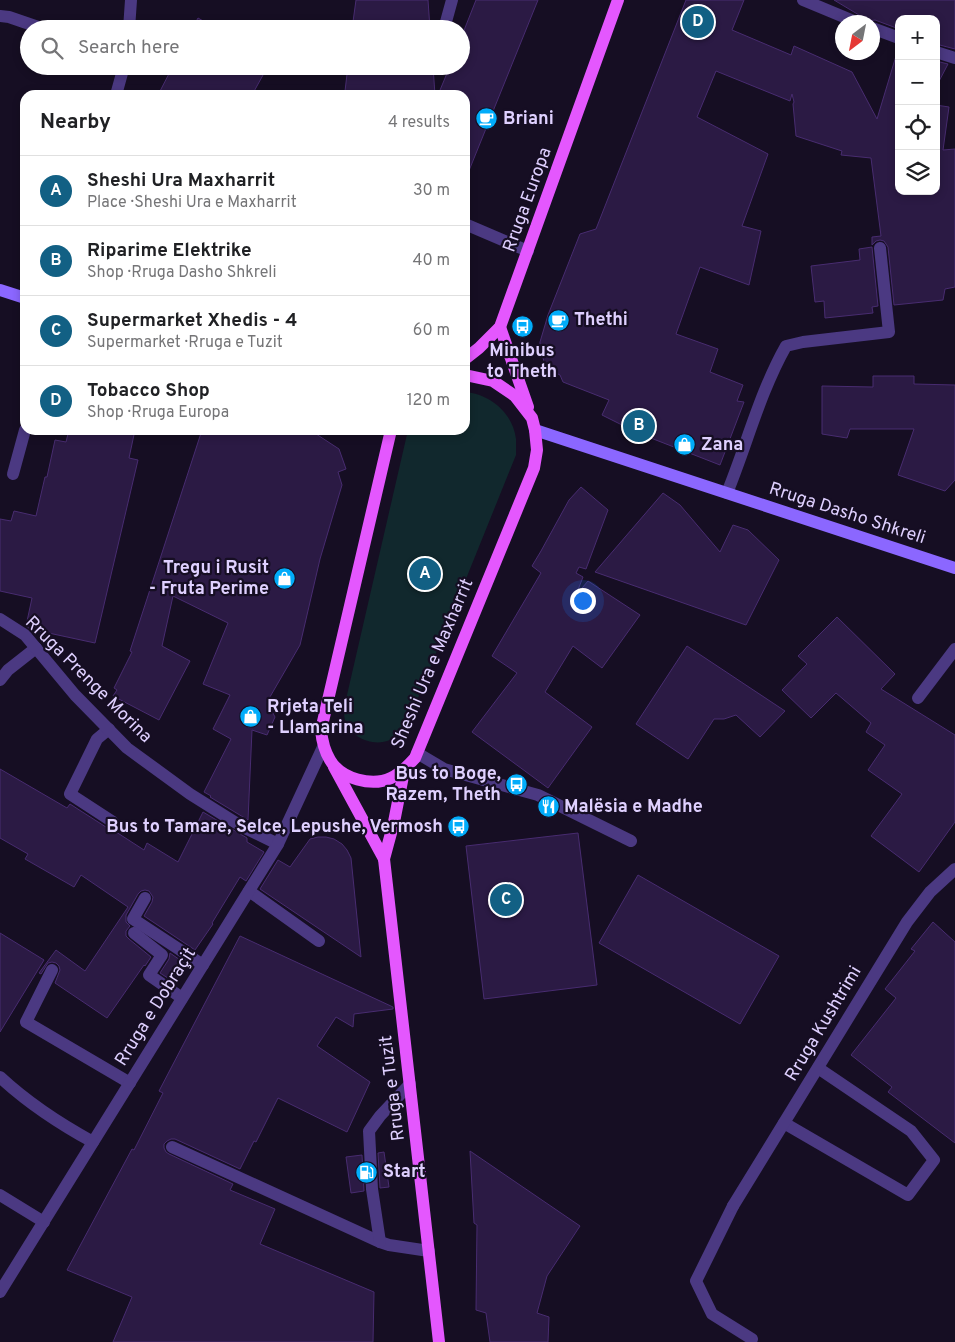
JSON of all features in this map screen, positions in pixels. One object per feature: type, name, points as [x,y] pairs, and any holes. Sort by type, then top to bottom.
[{"type":"main road","name":"Rruga Europa","points":[[470,355],[500,327],[618,0]]},
{"type":"main road","points":[[0,290],[20,296]]},
{"type":"main road","points":[[500,327],[532,418]]},
{"type":"main road","name":"Sheshi Ura e Maxharrit","points":[[391,435],[321,730],[323,747],[331,762],[343,773],[358,780],[374,782],[390,779],[404,771],[415,758],[534,468],[537,450],[532,418],[515,396],[493,381],[470,376]]},
{"type":"main road","name":"Rruga Dasho Shkreli","points":[[535,430],[955,568]]},
{"type":"main road","points":[[331,762],[384,859]]},
{"type":"main road","points":[[384,859],[394,822],[404,771]]},
{"type":"main road","name":"Rruga e Tuzit","points":[[384,859],[439,1342]]},
{"type":"street","points":[[130,20],[131,0]]},
{"type":"street","points":[[446,20],[452,0]]},
{"type":"street","points":[[803,0],[836,15]]},
{"type":"street","points":[[0,16],[20,21]]},
{"type":"street","points":[[880,31],[895,37]]},
{"type":"street","points":[[940,53],[955,58]]},
{"type":"street","points":[[117,90],[122,75]]},
{"type":"street","points":[[470,226],[528,251]]},
{"type":"street","points":[[727,493],[749,432],[776,365],[786,346],[802,342],[889,332],[880,248]]},
{"type":"street","points":[[14,474],[24,435]]},
{"type":"street","name":"Rruga Prenge Morina","points":[[0,619],[25,635],[75,695],[127,748],[190,794],[241,826],[278,844]]},
{"type":"street","points":[[0,680],[8,670],[36,648]]},
{"type":"street","points":[[918,698],[955,649]]},
{"type":"street","points":[[109,729],[97,739],[70,794],[113,822]]},
{"type":"street","name":"Rruga e Dobraçit","points":[[0,1292],[4,1278],[44,1222],[278,844],[323,747]]},
{"type":"street","points":[[417,754],[444,769],[538,795],[631,841]]},
{"type":"street","name":"Rruga Kushtrimi","points":[[752,1340],[712,1314],[696,1281],[733,1206],[907,922],[930,892],[955,869]]},
{"type":"street","points":[[249,891],[319,941]]},
{"type":"street","points":[[145,898],[132,919],[203,965]]},
{"type":"street","points":[[134,934],[162,955],[149,975],[182,998]]},
{"type":"street","points":[[52,970],[26,1022],[130,1083]]},
{"type":"street","points":[[784,1123],[908,1195],[934,1160],[911,1131],[818,1068]]},
{"type":"street","points":[[0,1077],[17,1094],[93,1142]]},
{"type":"street","points":[[380,1242],[372,1189],[369,1131],[380,1116],[410,1084]]},
{"type":"street","points":[[172,1147],[380,1242],[429,1251]]},
{"type":"street","points":[[0,1195],[44,1222]]},
{"type":"green space","points":[[470,393],[483,397],[499,406],[510,421],[516,439],[516,455],[407,725],[393,739],[383,742],[370,741],[352,732],[345,718],[344,708],[407,435],[470,435]]},
{"type":"building","points":[[356,0],[428,0],[429,20],[353,20]]},
{"type":"building","points":[[476,0],[538,0],[470,168],[470,90],[440,90],[446,75],[470,75],[470,20],[468,20]]},
{"type":"building","points":[[686,0],[744,0],[732,30],[791,55],[794,46],[852,72],[877,119],[895,59],[895,195],[940,195],[940,106],[949,107],[943,150],[955,149],[955,287],[945,289],[943,300],[894,305],[888,247],[884,241],[880,240],[872,245],[872,237],[881,236],[871,158],[841,155],[842,151],[796,136],[792,94],[790,101],[716,71],[697,117],[768,154],[742,226],[761,231],[749,285],[700,267],[676,334],[718,349],[710,372],[743,385],[737,401],[744,402],[720,465],[638,433],[602,415],[609,400],[563,382],[560,375],[550,370],[544,361],[540,342],[548,315],[580,234],[596,229]]},
{"type":"building","points":[[834,0],[955,0],[955,49],[940,45],[940,15],[895,15],[895,28],[880,22],[880,15],[859,15]]},
{"type":"building","points":[[940,62],[948,64],[940,79]]},
{"type":"building","points":[[168,75],[263,75],[255,90],[161,90]]},
{"type":"building","points":[[347,75],[434,75],[435,90],[345,90]]},
{"type":"building","points":[[872,247],[878,306],[872,307],[873,313],[825,318],[824,301],[815,302],[811,266],[860,260],[859,249]]},
{"type":"building","points":[[873,376],[914,376],[914,384],[955,385],[955,480],[945,491],[898,475],[914,429],[850,429],[847,438],[822,434],[822,386],[873,387]]},
{"type":"building","points":[[68,435],[134,435],[129,458],[138,460],[95,643],[30,629],[26,626],[32,598],[0,591],[0,519],[11,521],[14,511],[36,516],[55,440],[66,442]]},
{"type":"building","points":[[200,435],[318,435],[339,449],[346,469],[338,472],[342,485],[320,559],[300,645],[267,702],[275,717],[267,735],[252,730],[248,820],[204,792],[231,739],[213,729],[230,695],[203,684],[228,623],[173,596],[162,646],[190,661],[159,720],[113,696],[117,690],[114,688],[132,652],[130,651]]},
{"type":"building","points":[[581,487],[608,510],[586,569],[579,567],[576,573],[583,577],[576,595],[588,581],[640,615],[602,668],[573,646],[545,692],[592,727],[548,788],[472,732],[517,673],[492,656],[541,573],[532,566],[569,500]]},
{"type":"building","points":[[663,493],[680,505],[720,552],[733,525],[748,530],[779,560],[746,625],[595,572]]},
{"type":"building","points":[[837,617],[895,674],[881,689],[955,735],[955,822],[919,872],[871,836],[902,794],[868,770],[885,745],[866,732],[871,723],[836,693],[811,718],[782,690],[807,664],[798,656]]},
{"type":"building","points":[[687,646],[785,711],[760,737],[736,715],[724,719],[714,719],[688,759],[636,724]]},
{"type":"building","points":[[0,769],[67,808],[70,804],[144,850],[147,843],[178,862],[203,812],[247,838],[247,842],[264,852],[246,881],[240,877],[213,924],[195,950],[144,916],[153,897],[149,891],[145,890],[138,894],[126,915],[126,922],[130,926],[126,931],[126,936],[151,957],[107,1018],[55,983],[60,970],[56,963],[48,963],[41,974],[39,973],[56,950],[85,971],[128,907],[81,875],[74,887],[25,859],[28,854],[0,838]]},
{"type":"building","points":[[578,833],[597,985],[484,999],[466,846]]},
{"type":"building","points":[[318,837],[334,839],[342,844],[351,858],[361,957],[260,889],[278,860],[290,867],[310,839]]},
{"type":"building","points":[[638,875],[779,956],[740,1024],[599,943]]},
{"type":"building","points":[[933,922],[955,942],[955,1143],[888,1092],[892,1087],[851,1055],[896,998],[885,989],[915,951],[911,949]]},
{"type":"building","points":[[0,933],[44,960],[0,1032]]},
{"type":"building","points":[[240,936],[393,1007],[393,1009],[354,1014],[353,1027],[336,1017],[317,1046],[370,1082],[347,1132],[278,1098],[240,1169],[175,1139],[167,1141],[164,1144],[164,1148],[169,1154],[233,1184],[230,1190],[275,1209],[260,1244],[374,1292],[373,1342],[113,1342],[132,1297],[67,1270],[132,1149],[134,1150],[163,1093],[159,1091]]},
{"type":"building","points":[[170,953],[186,964],[174,982],[160,973],[169,959]]},
{"type":"building","points":[[470,1151],[580,1226],[547,1276],[537,1313],[549,1317],[548,1342],[490,1342],[486,1313],[476,1310],[477,1225],[474,1223]]},
{"type":"building","points":[[384,1152],[389,1187],[380,1188],[378,1153]]},
{"type":"building","points":[[362,1155],[364,1191],[351,1193],[346,1157]]},
{"type":"place","name":"Tobacco Shop","points":[[698,22]]},
{"type":"place","name":"Briani","points":[[487,119]]},
{"type":"place","name":"Thethi","points":[[558,320]]},
{"type":"place","name":"Minibus to Theth","points":[[522,326]]},
{"type":"place","name":"Riparime Elektrike","points":[[639,426]]},
{"type":"place","name":"Zana","points":[[685,445]]},
{"type":"place","name":"Sheshi Ura Maxharrit","points":[[425,574]]},
{"type":"place","name":"Tregu i Rusit - Fruta Perime","points":[[285,578]]},
{"type":"place","name":"Rrjeta Teli - Llamarina","points":[[251,717]]},
{"type":"place","name":"Bus to Boge, Razem, Theth","points":[[517,784]]},
{"type":"place","name":"Malësia e Madhe","points":[[548,807]]},
{"type":"place","name":"Bus to Tamare, Selce, Lepushe, Vermosh","points":[[459,827]]},
{"type":"place","name":"Supermarket Xhedis - 4","points":[[506,900]]},
{"type":"place","name":"Start","points":[[367,1172]]}]
